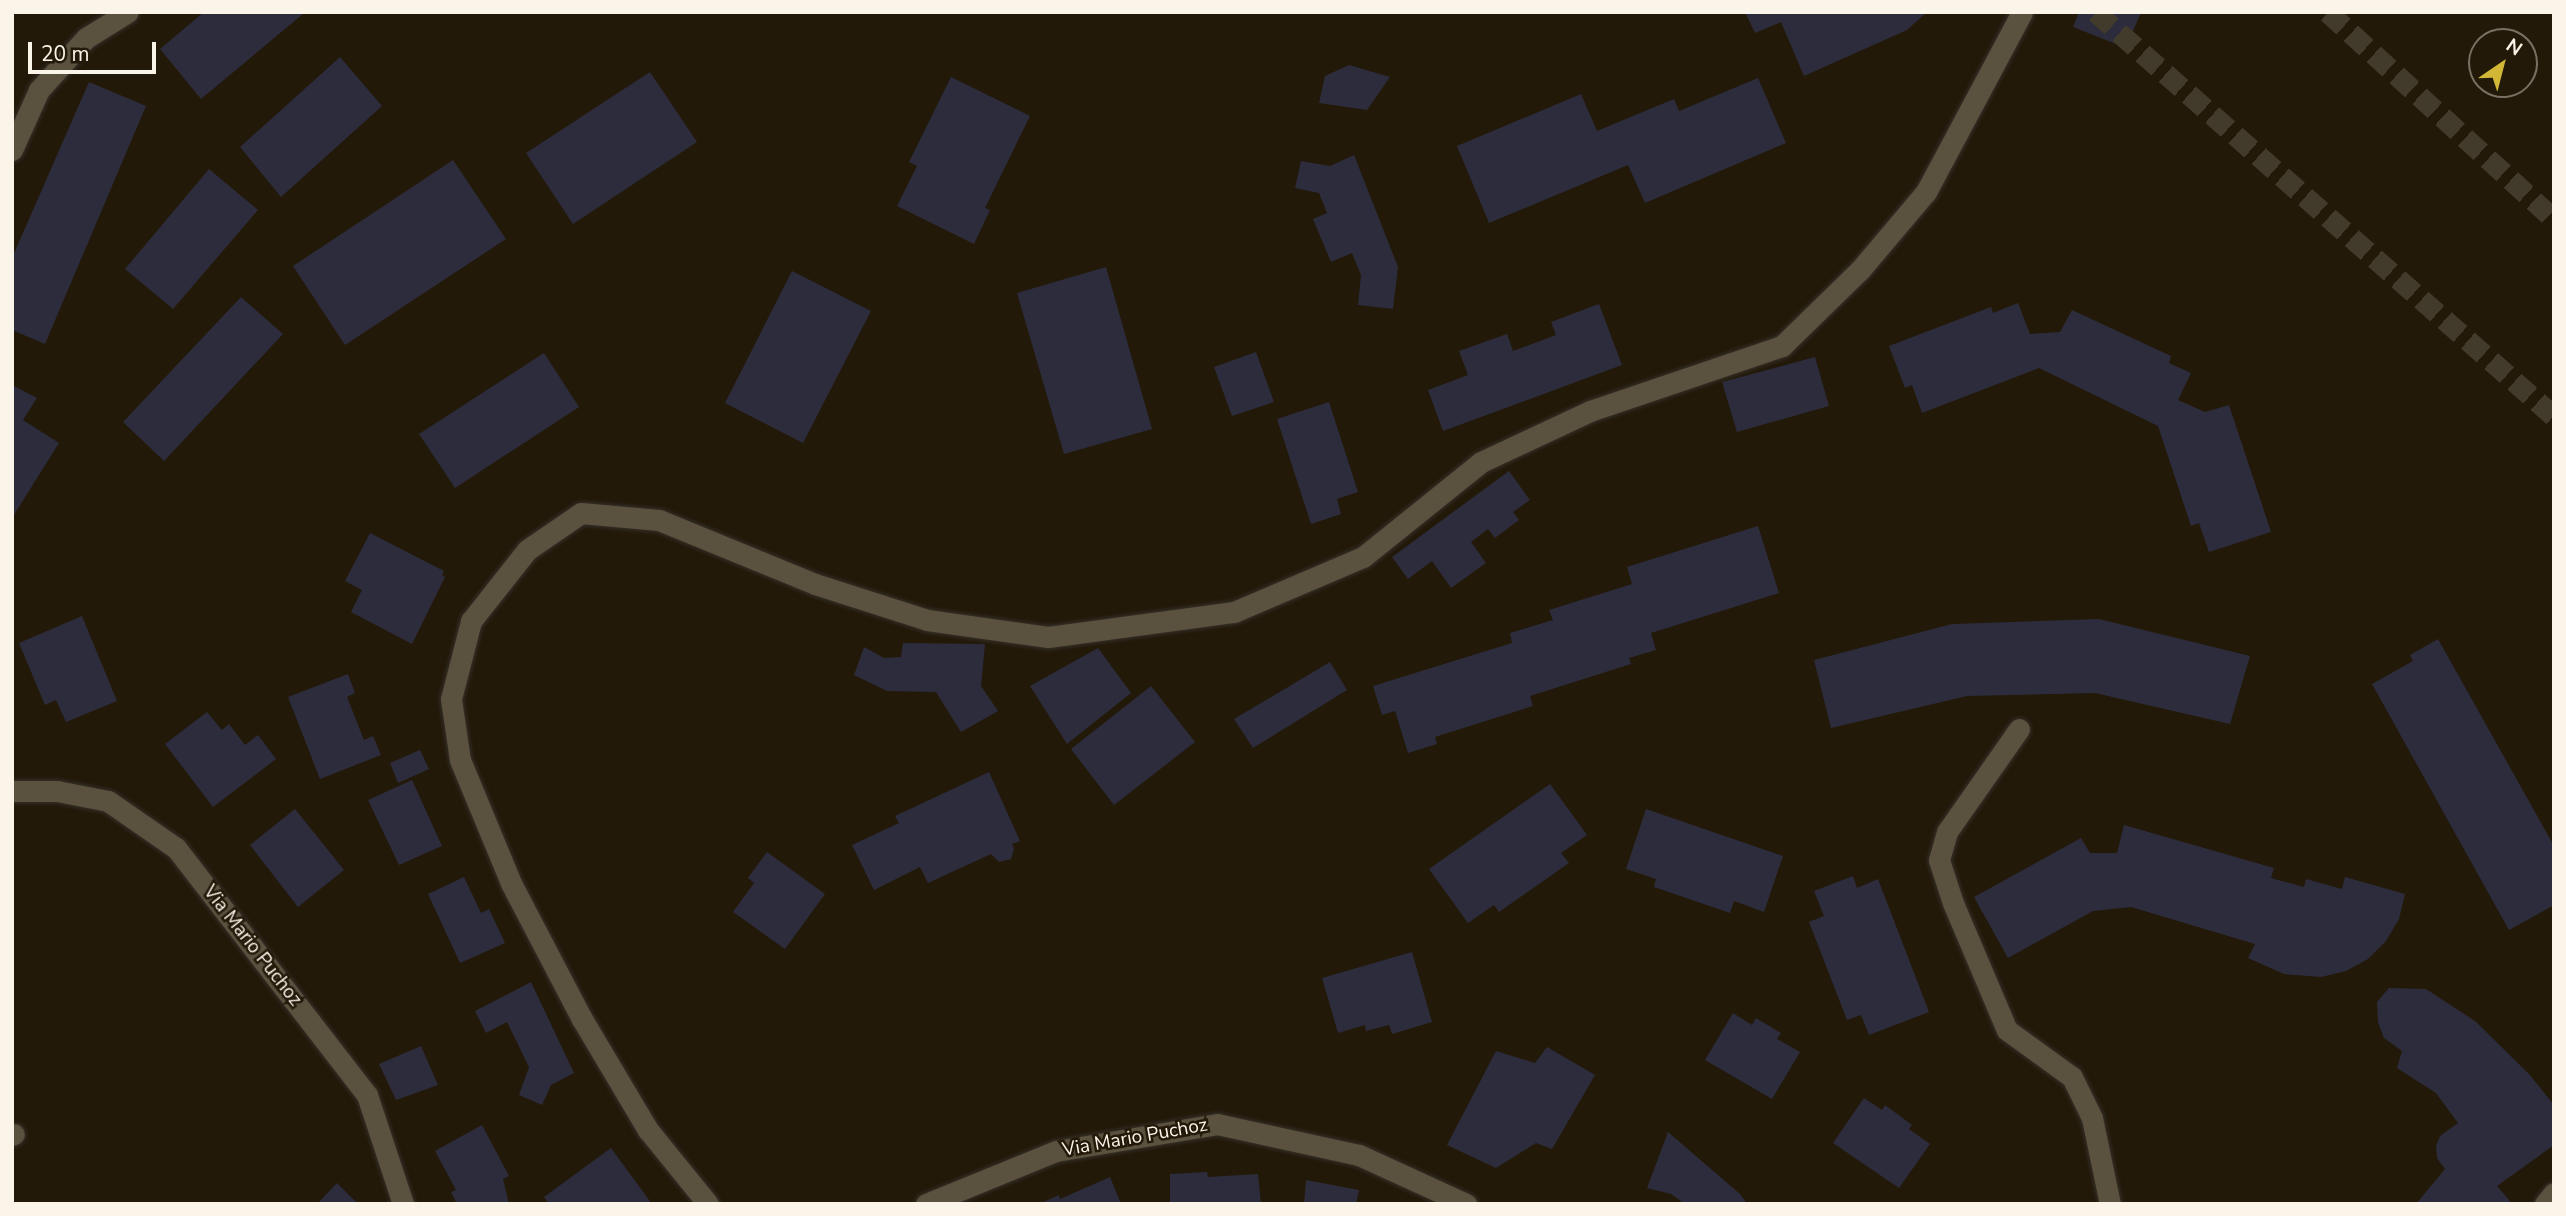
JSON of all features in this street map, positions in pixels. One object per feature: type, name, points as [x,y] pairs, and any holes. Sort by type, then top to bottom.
[{"type":"street","points":[[12,150],[39,90],[86,38],[128,12]]},
{"type":"street","points":[[708,1204],[648,1130],[582,1019],[511,883],[460,760],[451,699],[471,621],[527,550],[581,513],[659,520],[815,584],[927,620],[1048,636],[1234,612],[1363,557],[1480,462],[1590,411],[1782,346],[1860,270],[1926,192],[2022,12]]},
{"type":"street","points":[[2020,729],[1947,832],[1940,860],[1953,903],[2007,1030],[2072,1077],[2077,1087],[2092,1118],[2110,1204]]},
{"type":"street","name":"Via Mario Puchoz","points":[[12,791],[57,791],[108,802],[176,848],[367,1095],[403,1204]]},
{"type":"street","name":"Via Mario Puchoz","points":[[926,1204],[1056,1151],[1217,1124],[1359,1155],[1466,1204]]},
{"type":"street","points":[[2545,1204],[2554,1193]]},
{"type":"building","points":[[204,12],[303,14],[201,99],[160,49]]},
{"type":"building","points":[[1745,12],[1927,12],[1907,30],[1804,76],[1781,22],[1755,33]]},
{"type":"building","points":[[2079,12],[2141,12],[2126,48],[2073,27]]},
{"type":"building","points":[[340,57],[382,106],[281,197],[240,147]]},
{"type":"building","points":[[1349,65],[1390,77],[1367,110],[1319,103],[1325,76]]},
{"type":"building","points":[[650,72],[697,142],[573,224],[526,153]]},
{"type":"building","points":[[951,77],[1030,116],[985,208],[990,210],[974,244],[897,206],[917,166],[909,162]]},
{"type":"building","points":[[1758,78],[1786,143],[1645,203],[1628,165],[1489,223],[1457,146],[1581,94],[1597,131],[1674,99],[1679,111]]},
{"type":"building","points":[[89,82],[146,106],[45,344],[12,330],[12,258]]},
{"type":"building","points":[[1354,155],[1398,267],[1393,309],[1358,305],[1361,275],[1352,253],[1331,262],[1313,219],[1327,213],[1319,193],[1295,188],[1301,161],[1330,166]]},
{"type":"building","points":[[453,160],[506,239],[345,345],[293,266]]},
{"type":"building","points":[[209,169],[258,210],[173,309],[125,269]]},
{"type":"building","points":[[1106,267],[1152,429],[1064,454],[1017,293]]},
{"type":"building","points":[[792,271],[871,311],[803,443],[725,403]]},
{"type":"building","points":[[241,297],[283,334],[164,461],[123,422]]},
{"type":"building","points":[[2018,303],[2030,334],[2060,332],[2072,310],[2171,356],[2169,363],[2191,373],[2178,400],[2205,412],[2229,405],[2271,532],[2209,552],[2199,523],[2191,526],[2158,426],[2039,368],[1922,413],[1912,385],[1905,388],[1889,346],[1991,307],[1993,313]]},
{"type":"building","points":[[1599,304],[1622,365],[1443,431],[1428,390],[1468,375],[1459,351],[1507,334],[1513,351],[1556,335],[1551,322]]},
{"type":"building","points":[[1256,352],[1274,402],[1232,416],[1214,367]]},
{"type":"building","points":[[544,353],[579,407],[455,488],[419,434]]},
{"type":"building","points":[[1815,357],[1829,406],[1737,432],[1722,382]]},
{"type":"building","points":[[12,385],[37,398],[23,420],[59,443],[12,518]]},
{"type":"building","points":[[1329,402],[1358,492],[1337,499],[1341,514],[1311,524],[1277,419]]},
{"type":"building","points":[[1509,471],[1530,500],[1513,512],[1519,520],[1495,538],[1488,529],[1471,542],[1486,563],[1451,588],[1432,561],[1408,579],[1392,557]]},
{"type":"building","points":[[1758,526],[1779,593],[1651,633],[1656,650],[1629,658],[1631,664],[1530,696],[1533,706],[1435,737],[1437,744],[1408,753],[1395,711],[1382,715],[1373,686],[1512,643],[1510,633],[1553,620],[1549,610],[1632,584],[1627,567]]},
{"type":"building","points":[[370,533],[444,571],[442,575],[445,577],[412,644],[351,612],[362,590],[345,581]]},
{"type":"building","points":[[82,616],[117,701],[66,722],[56,700],[45,705],[19,643]]},
{"type":"building","points":[[2099,619],[2250,656],[2230,724],[2095,693],[1967,696],[1831,728],[1814,660],[1952,624]]},
{"type":"building","points":[[2438,639],[2554,846],[2554,905],[2509,930],[2372,684],[2413,661],[2410,655]]},
{"type":"building","points":[[903,643],[985,644],[981,686],[998,711],[961,732],[936,692],[887,691],[854,675],[864,647],[884,658],[901,657]]},
{"type":"building","points":[[1098,648],[1131,693],[1067,744],[1030,686]]},
{"type":"building","points":[[1330,662],[1347,690],[1253,748],[1234,719]]},
{"type":"building","points":[[348,674],[355,693],[347,697],[364,740],[373,736],[381,755],[320,779],[288,697]]},
{"type":"building","points":[[1151,686],[1195,742],[1114,805],[1071,749]]},
{"type":"building","points":[[207,712],[222,730],[229,724],[245,745],[258,735],[276,759],[213,807],[165,744]]},
{"type":"building","points":[[420,750],[429,769],[398,783],[390,763]]},
{"type":"building","points":[[989,772],[1020,841],[1012,844],[1014,849],[1011,859],[999,862],[991,854],[928,883],[920,867],[874,890],[852,845],[899,823],[895,816]]},
{"type":"building","points":[[412,780],[442,846],[399,865],[368,800]]},
{"type":"building","points":[[1550,784],[1587,835],[1561,853],[1569,863],[1499,912],[1494,905],[1468,923],[1429,869]]},
{"type":"building","points":[[295,809],[344,870],[298,907],[250,845]]},
{"type":"building","points":[[1646,809],[1783,856],[1764,912],[1734,901],[1730,913],[1654,887],[1656,879],[1626,869]]},
{"type":"building","points":[[2124,825],[2274,868],[2271,878],[2304,887],[2306,879],[2342,889],[2345,877],[2405,894],[2399,919],[2386,941],[2368,959],[2346,971],[2321,977],[2284,974],[2248,958],[2255,944],[2131,907],[2093,911],[2008,958],[1974,897],[2081,838],[2090,853],[2117,853]]},
{"type":"building","points":[[767,852],[825,894],[785,949],[733,912],[754,883],[748,878]]},
{"type":"building","points":[[1853,876],[1857,888],[1878,879],[1929,1012],[1869,1035],[1861,1015],[1847,1020],[1809,922],[1824,916],[1814,891]]},
{"type":"building","points":[[464,877],[481,913],[489,909],[505,943],[460,963],[428,894]]},
{"type":"building","points":[[1412,952],[1432,1022],[1392,1034],[1389,1025],[1366,1031],[1365,1025],[1338,1033],[1322,978]]},
{"type":"building","points":[[531,982],[574,1073],[551,1085],[542,1105],[519,1095],[529,1067],[507,1022],[486,1033],[475,1011]]},
{"type":"building","points":[[2389,988],[2426,989],[2475,1021],[2529,1074],[2554,1105],[2554,1145],[2497,1186],[2510,1201],[2506,1204],[2416,1204],[2445,1169],[2437,1158],[2436,1146],[2440,1136],[2458,1123],[2436,1093],[2397,1068],[2402,1051],[2384,1038],[2378,1022],[2377,1002]]},
{"type":"building","points":[[1733,1013],[1752,1025],[1756,1018],[1781,1033],[1777,1039],[1800,1052],[1772,1099],[1705,1060]]},
{"type":"building","points":[[421,1046],[438,1085],[396,1100],[379,1064]]},
{"type":"building","points":[[1547,1047],[1595,1075],[1552,1149],[1536,1143],[1496,1168],[1447,1145],[1496,1051],[1535,1063]]},
{"type":"building","points":[[1864,1098],[1882,1110],[1885,1105],[1912,1125],[1909,1129],[1930,1144],[1899,1188],[1833,1143]]},
{"type":"building","points":[[482,1125],[509,1176],[503,1179],[509,1204],[453,1204],[456,1202],[451,1192],[456,1190],[435,1151]]},
{"type":"building","points":[[1668,1132],[1740,1194],[1747,1204],[1685,1204],[1671,1194],[1647,1188]]},
{"type":"building","points":[[611,1148],[652,1204],[549,1204],[544,1197]]},
{"type":"building","points":[[1207,1172],[1208,1177],[1258,1174],[1261,1204],[1170,1204],[1170,1174]]},
{"type":"building","points":[[1110,1177],[1121,1204],[1039,1204],[1059,1195],[1060,1199]]},
{"type":"building","points":[[1306,1180],[1359,1190],[1356,1204],[1304,1204]]},
{"type":"building","points":[[337,1183],[358,1204],[317,1204]]},
{"type":"tunnel","points":[[2096,12],[2554,416]]},
{"type":"tunnel","points":[[2328,12],[2554,219]]}]
